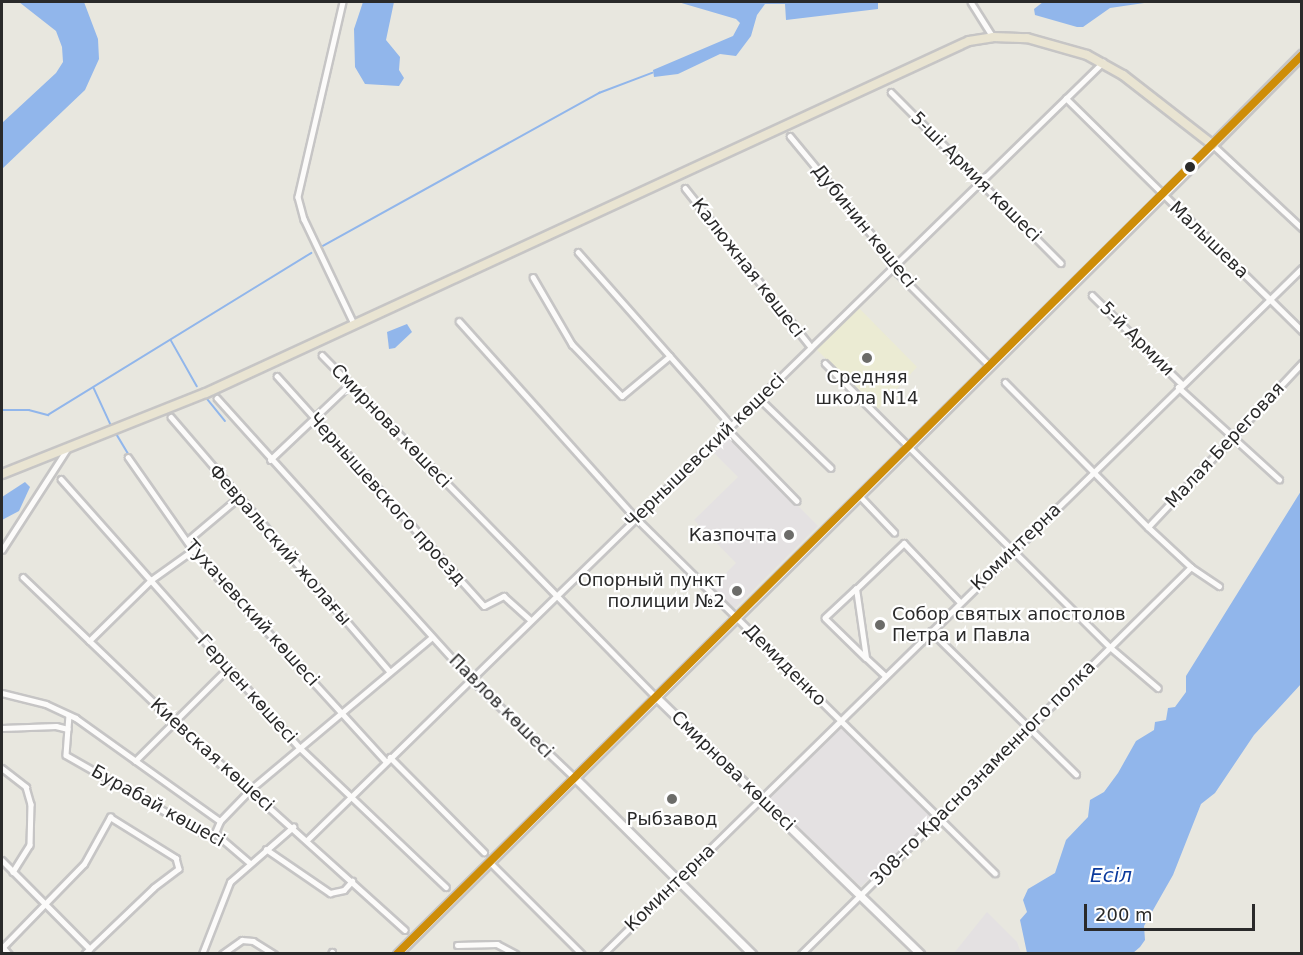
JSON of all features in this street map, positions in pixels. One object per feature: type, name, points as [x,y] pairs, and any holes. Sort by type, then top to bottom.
[{"type":"highway","points":[[2,474],[203,394],[356,326],[947,49],[980,38],[993,37],[1050,43],[1103,62],[1213,145],[1302,55]]},
{"type":"main road","points":[[397,954],[1213,145]]},
{"type":"main road","name":"Смирнова көшесі","points":[[657,698],[861,894],[920,954]]},
{"type":"main road","name":"Павлов көшесі","points":[[575,778],[752,954]]},
{"type":"street","points":[[343,2],[298,197],[304,219],[356,326]]},
{"type":"street","points":[[971,2],[993,37]]},
{"type":"street","name":"Чернышевский көшесі","points":[[307,840],[1103,62]]},
{"type":"street","name":"5-ші Армия көшесі","points":[[891,92],[1061,263]]},
{"type":"street","name":"Малышева","points":[[1066,98],[1302,331]]},
{"type":"street","name":"Дубинин көшесі","points":[[790,136],[897,264],[898,273],[990,366]]},
{"type":"street","points":[[1213,145],[1302,228]]},
{"type":"street","name":"Калюжная көшесі","points":[[685,188],[811,347]]},
{"type":"street","points":[[578,252],[729,427],[797,501]]},
{"type":"street","name":"Коминтерна","points":[[603,954],[1268,298],[1302,268]]},
{"type":"street","points":[[533,277],[573,344],[622,396],[670,356]]},
{"type":"street","name":"5-й Армии","points":[[1092,295],[1232,437],[1279,479]]},
{"type":"street","name":"Демиденко","points":[[459,321],[636,518],[995,873]]},
{"type":"street","name":"Смирнова көшесі","points":[[322,355],[657,698]]},
{"type":"street","points":[[825,363],[1110,647],[1158,688]]},
{"type":"street","name":"Малая Береговая","points":[[1148,527],[1302,363]]},
{"type":"street","name":"Чернышевского проезд","points":[[277,376],[484,606],[501,596],[531,620]]},
{"type":"street","points":[[1005,382],[1148,527],[1191,567],[1219,586]]},
{"type":"street","points":[[270,460],[351,384]]},
{"type":"street","name":"Павлов көшесі","points":[[217,398],[260,449],[471,679],[575,778]]},
{"type":"street","points":[[759,398],[831,468]]},
{"type":"street","name":"Февральский жолағы","points":[[171,417],[390,672]]},
{"type":"street","points":[[2,550],[68,447]]},
{"type":"street","name":"Тухачевский көшесі","points":[[128,457],[193,550],[342,713],[484,852]]},
{"type":"street","name":"Герцен көшесі","points":[[61,479],[299,747],[446,887]]},
{"type":"street","points":[[860,496],[894,532]]},
{"type":"street","points":[[187,541],[239,497]]},
{"type":"street","points":[[885,676],[825,618],[904,543],[960,602]]},
{"type":"street","points":[[89,641],[151,580],[193,550]]},
{"type":"street","name":"308-го Краснознаменного полка","points":[[801,954],[1191,567]]},
{"type":"street","name":"Киевская көшесі","points":[[23,576],[172,721],[251,789],[405,930]]},
{"type":"street","points":[[856,589],[866,658]]},
{"type":"street","points":[[931,631],[1076,774]]},
{"type":"street","points":[[215,833],[220,821],[251,789],[432,637]]},
{"type":"street","points":[[135,761],[172,721],[228,668]]},
{"type":"street","points":[[2,693],[46,704],[69,715],[220,821]]},
{"type":"street","name":"Бурабай көшесі","points":[[69,715],[66,755],[203,833],[215,833],[250,863]]},
{"type":"street","points":[[2,728],[56,726],[68,729]]},
{"type":"street","points":[[2,768],[26,787],[31,804],[30,844],[13,872]]},
{"type":"street","points":[[9,954],[2,947],[84,864],[110,818],[176,858],[179,869],[154,888],[85,954]]},
{"type":"street","points":[[202,954],[223,894],[250,863],[293,827]]},
{"type":"street","points":[[266,849],[330,893],[344,890],[352,881]]},
{"type":"street","points":[[2,860],[90,949]]},
{"type":"street","points":[[490,862],[582,954]]},
{"type":"street","points":[[222,954],[242,940],[253,941],[274,954]]},
{"type":"street","points":[[457,945],[497,944],[516,954]]},
{"type":"shaded area","name":"Средняя школа N14","points":[[858,307],[917,367],[878,409],[816,349]]},
{"type":"shaded area","points":[[728,435],[818,526],[734,609],[712,587],[736,563],[694,520],[738,477],[712,451]]},
{"type":"shaded area","points":[[841,727],[932,818],[861,887],[768,799]]},
{"type":"shaded area","points":[[987,912],[1017,942],[1021,953],[954,953]]},
{"type":"water","points":[[19,2],[84,2],[98,39],[99,59],[85,90],[2,169],[2,123],[56,73],[63,62],[62,47],[56,31]]},
{"type":"water","points":[[363,2],[394,2],[386,40],[400,57],[399,70],[404,78],[399,86],[365,84],[355,67],[354,29]]},
{"type":"water","points":[[678,2],[878,2],[878,9],[786,20],[785,4],[765,4],[757,15],[751,36],[736,56],[720,54],[678,74],[654,77],[653,70],[733,36],[740,23],[736,19]]},
{"type":"water","points":[[1043,2],[1151,2],[1110,8],[1083,27],[1077,27],[1035,15],[1034,9]]},
{"type":"water","points":[[407,324],[412,332],[395,348],[389,349],[387,332]]},
{"type":"water","points":[[25,482],[30,487],[19,511],[2,520],[2,497]]},
{"type":"water","name":"Есіл","points":[[1301,491],[1301,684],[1254,735],[1215,793],[1201,804],[1173,875],[1144,926],[1145,940],[1140,947],[1133,953],[1027,953],[1020,920],[1027,912],[1023,900],[1028,889],[1055,873],[1066,840],[1088,817],[1090,800],[1104,792],[1136,741],[1154,730],[1155,722],[1166,720],[1168,708],[1175,707],[1186,692],[1186,676]]},
{"type":"waterway","points":[[323,246],[599,93],[652,73]]},
{"type":"waterway","points":[[2,410],[29,410],[48,415],[311,253]]},
{"type":"waterway","points":[[171,340],[197,386]]},
{"type":"waterway","points":[[94,388],[112,427]]},
{"type":"waterway","points":[[205,396],[225,421]]},
{"type":"waterway","points":[[116,433],[131,458]]},
{"type":"transit line","points":[[397,954],[1302,55]]},
{"type":"place","name":"Средняя школа N14","points":[[867,358]]},
{"type":"place","name":"Казпочта","points":[[789,535]]},
{"type":"place","name":"Опорный пункт полиции №2","points":[[737,591]]},
{"type":"place","name":"Собор святых апостолов Петра и Павла","points":[[880,625]]},
{"type":"place","name":"Рыбзавод","points":[[672,799]]}]
